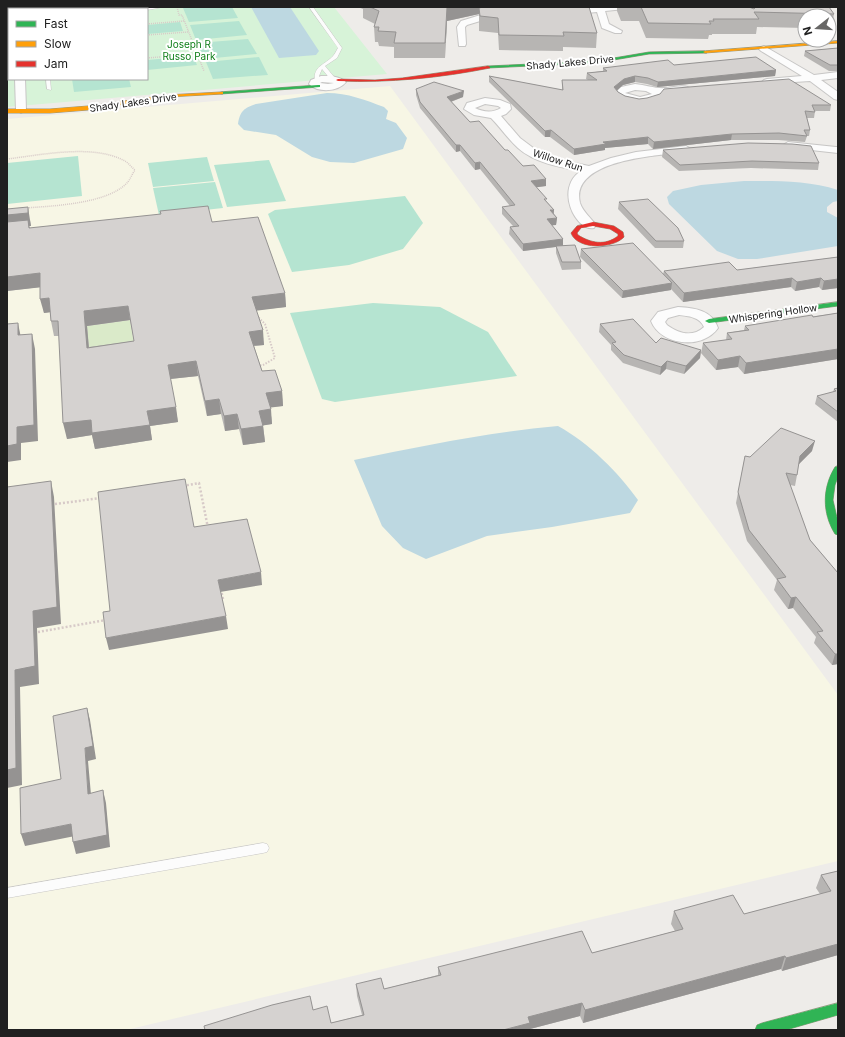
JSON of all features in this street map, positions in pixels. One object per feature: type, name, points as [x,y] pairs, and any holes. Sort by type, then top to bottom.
[{"type":"street","points":[[558,13],[578,9],[625,7]]},
{"type":"street","points":[[476,8],[508,14]]},
{"type":"street","points":[[600,9],[605,26],[618,31]]},
{"type":"street","points":[[462,44],[461,27],[464,23],[497,13]]},
{"type":"street","name":"Shady Lakes Drive","points":[[7,112],[21,110],[50,111],[88,108],[167,96],[244,93],[317,83],[329,87],[336,81],[366,83],[492,67],[590,62],[649,53],[764,49],[838,42]]},
{"type":"street","points":[[764,49],[811,77],[838,97]]},
{"type":"street","points":[[757,82],[838,75]]},
{"type":"street","points":[[20,80],[21,110]]},
{"type":"street","points":[[656,92],[695,88]]},
{"type":"street","name":"Willow Run","points":[[493,114],[520,144],[528,150],[547,159],[590,170]]},
{"type":"street","points":[[779,145],[837,150]]},
{"type":"street","points":[[590,224],[578,210],[574,202],[573,194],[577,182],[590,170],[628,156],[695,148]]},
{"type":"street","name":"Whispering Hollow","points":[[708,321],[838,304]]},
{"type":"street","points":[[838,469],[832,478],[828,489],[828,504],[832,520],[838,532]]},
{"type":"street","points":[[762,1030],[838,1009]]},
{"type":"lane","points":[[84,8],[99,7]]},
{"type":"lane","points":[[148,10],[161,7]]},
{"type":"lane","points":[[311,7],[340,48],[335,57],[318,70],[317,83]]},
{"type":"lane","points":[[322,66],[336,81]]},
{"type":"lane","points":[[48,80],[49,89]]},
{"type":"lane","points":[[7,894],[263,848]]},
{"type":"path","points":[[177,7],[179,15],[182,15],[204,71]]},
{"type":"path","points":[[148,24],[184,21]]},
{"type":"path","points":[[148,35],[188,32]]},
{"type":"path","points":[[148,58],[197,54]]},
{"type":"path","points":[[7,159],[73,152],[103,154],[124,160],[135,170],[126,184],[104,195],[78,203],[23,208]]},
{"type":"path","points":[[256,315],[265,324],[275,358],[257,366]]},
{"type":"path","points":[[175,487],[199,483],[208,530]]},
{"type":"path","points":[[55,504],[106,497]]},
{"type":"path","points":[[215,600],[223,599],[220,583]]},
{"type":"path","points":[[38,632],[107,620]]},
{"type":"shaded area","points":[[390,86],[838,695],[838,861],[126,1030],[7,1030],[7,119]]},
{"type":"green space","name":"Joseph R Russo Park","points":[[7,7],[334,7],[387,74],[7,107]]},
{"type":"green space","points":[[232,7],[238,18],[189,22],[183,8]]},
{"type":"green space","points":[[239,21],[247,35],[196,40],[190,25]]},
{"type":"green space","points":[[180,22],[183,31],[148,34],[148,25]]},
{"type":"green space","points":[[248,39],[257,54],[204,59],[197,43]]},
{"type":"green space","points":[[193,56],[197,65],[148,70],[148,60]]},
{"type":"green space","points":[[259,57],[268,75],[213,79],[206,62]]},
{"type":"green space","points":[[72,80],[129,80],[131,87],[74,92]]},
{"type":"green space","points":[[78,156],[82,196],[7,204],[7,163]]},
{"type":"green space","points":[[207,157],[214,181],[153,187],[148,163]]},
{"type":"green space","points":[[269,160],[286,201],[227,207],[214,165]]},
{"type":"green space","points":[[215,182],[223,208],[159,215],[153,188]]},
{"type":"green space","points":[[405,196],[423,223],[403,249],[349,265],[292,272],[268,214],[275,210]]},
{"type":"green space","points":[[373,303],[440,307],[488,332],[517,376],[335,402],[322,399],[290,313]]},
{"type":"green space","points":[[130,320],[138,369],[91,375],[87,326]]},
{"type":"water","points":[[251,7],[290,7],[319,51],[316,55],[279,58]]},
{"type":"water","points":[[335,93],[363,99],[384,107],[388,111],[386,119],[396,123],[407,138],[403,149],[354,163],[330,162],[312,157],[276,135],[244,130],[238,124],[241,113],[248,107],[256,104]]},
{"type":"water","points":[[744,181],[779,181],[815,184],[838,190],[838,201],[833,202],[827,207],[827,212],[838,218],[838,246],[757,259],[738,259],[717,251],[669,204],[667,197],[673,191],[701,185]]},
{"type":"water","points":[[558,426],[570,433],[592,450],[630,489],[638,500],[630,513],[552,527],[487,536],[426,559],[403,548],[382,526],[354,460],[482,436]]},
{"type":"building","points":[[370,7],[447,7],[445,43],[394,43],[396,32],[378,31],[379,27],[374,27],[379,11]]},
{"type":"building","points":[[589,7],[597,33],[563,32],[564,36],[499,35],[498,18],[480,16],[479,8]]},
{"type":"building","points":[[641,7],[749,7],[754,9],[756,7],[830,8],[797,8],[797,13],[754,12],[759,19],[713,19],[714,21],[709,21],[711,24],[648,23]]},
{"type":"building","points":[[838,48],[838,65],[830,65],[805,51]]},
{"type":"building","points":[[756,57],[776,70],[658,82],[648,78],[635,76],[624,79],[614,87],[618,92],[625,96],[639,99],[660,94],[664,89],[789,79],[831,105],[812,105],[815,112],[805,111],[810,130],[804,130],[807,136],[779,133],[732,134],[654,142],[648,137],[603,142],[606,144],[574,149],[551,130],[545,131],[489,76],[563,90],[562,80],[597,80],[587,73],[607,71],[603,68],[668,60],[674,65]]},
{"type":"building","points":[[434,82],[464,91],[447,97],[470,122],[479,121],[505,150],[508,150],[523,166],[534,165],[546,179],[531,181],[547,199],[544,199],[554,210],[550,210],[557,218],[547,219],[563,239],[523,244],[510,227],[519,226],[502,207],[515,205],[480,162],[475,163],[460,145],[456,145],[420,102],[416,89]]},
{"type":"building","points":[[748,143],[811,146],[819,163],[752,161],[680,165],[663,150]]},
{"type":"building","points":[[648,199],[678,228],[684,241],[656,241],[619,202]]},
{"type":"building","points":[[208,206],[212,222],[258,217],[285,293],[252,297],[263,330],[249,332],[262,371],[275,370],[282,391],[266,393],[271,409],[259,411],[263,426],[241,429],[237,414],[224,416],[219,399],[205,401],[196,361],[168,365],[176,407],[147,411],[150,425],[92,433],[91,420],[63,423],[58,321],[51,321],[49,298],[40,299],[40,273],[7,277],[7,222],[28,220],[29,228],[161,214],[160,211]],"holes":[[[128,306],[134,341],[87,348],[84,311]]]},
{"type":"building","points":[[28,207],[28,213],[7,215],[7,209]]},
{"type":"building","points":[[633,243],[672,283],[623,291],[581,249]]},
{"type":"building","points":[[575,245],[581,262],[562,262],[556,246]]},
{"type":"building","points":[[838,257],[838,279],[824,281],[821,278],[797,282],[792,278],[684,293],[664,271],[729,262],[737,270]]},
{"type":"building","points":[[838,313],[838,349],[746,363],[740,356],[718,360],[703,343],[732,339],[727,333],[749,330],[745,326],[812,315],[813,317]]},
{"type":"building","points":[[633,319],[656,343],[661,338],[701,350],[686,366],[667,361],[661,367],[624,355],[612,343],[616,342],[600,324]]},
{"type":"building","points":[[18,323],[18,335],[32,334],[34,425],[17,427],[17,444],[7,446],[7,324]]},
{"type":"building","points":[[838,388],[838,412],[817,396],[836,391],[834,389]]},
{"type":"building","points":[[781,428],[815,441],[800,456],[797,475],[786,473],[810,540],[838,573],[838,654],[835,654],[817,632],[823,631],[796,597],[791,598],[777,579],[786,577],[749,530],[738,492],[745,456],[750,457]]},
{"type":"building","points":[[185,479],[194,527],[247,519],[261,572],[218,580],[226,616],[106,638],[103,612],[110,611],[98,492]]},
{"type":"building","points":[[51,481],[57,607],[33,611],[35,666],[15,670],[16,768],[7,770],[7,487]]},
{"type":"building","points":[[87,708],[93,746],[85,748],[88,794],[103,790],[107,835],[73,842],[71,824],[21,834],[20,788],[61,779],[53,716]]},
{"type":"building","points":[[838,871],[838,944],[786,958],[785,956],[585,1010],[582,1003],[528,1017],[530,1023],[503,1030],[205,1030],[204,1026],[272,1005],[310,996],[313,1010],[327,1006],[331,1023],[364,1015],[356,984],[381,978],[384,989],[441,975],[438,967],[582,931],[592,953],[683,929],[674,911],[733,895],[744,914],[831,891],[821,875]]},
{"type":"traffic: fast","points":[[488,67],[596,62],[649,53],[705,52]]},
{"type":"traffic: fast","points":[[221,93],[318,86]]},
{"type":"traffic: fast","points":[[709,321],[838,304]]},
{"type":"traffic: fast","points":[[838,469],[829,493],[830,508],[834,524],[838,532]]},
{"type":"traffic: fast","points":[[762,1030],[838,1009]]},
{"type":"traffic: slow","points":[[705,52],[838,42]]},
{"type":"traffic: slow","points":[[7,111],[50,111],[88,108],[167,96],[221,93]]},
{"type":"traffic: jam","points":[[338,80],[375,81],[402,79],[488,67]]},
{"type":"traffic: jam","points":[[593,224],[612,227],[621,233],[621,237],[610,243],[598,244],[586,242],[575,236],[574,233],[579,227],[593,224]]}]
